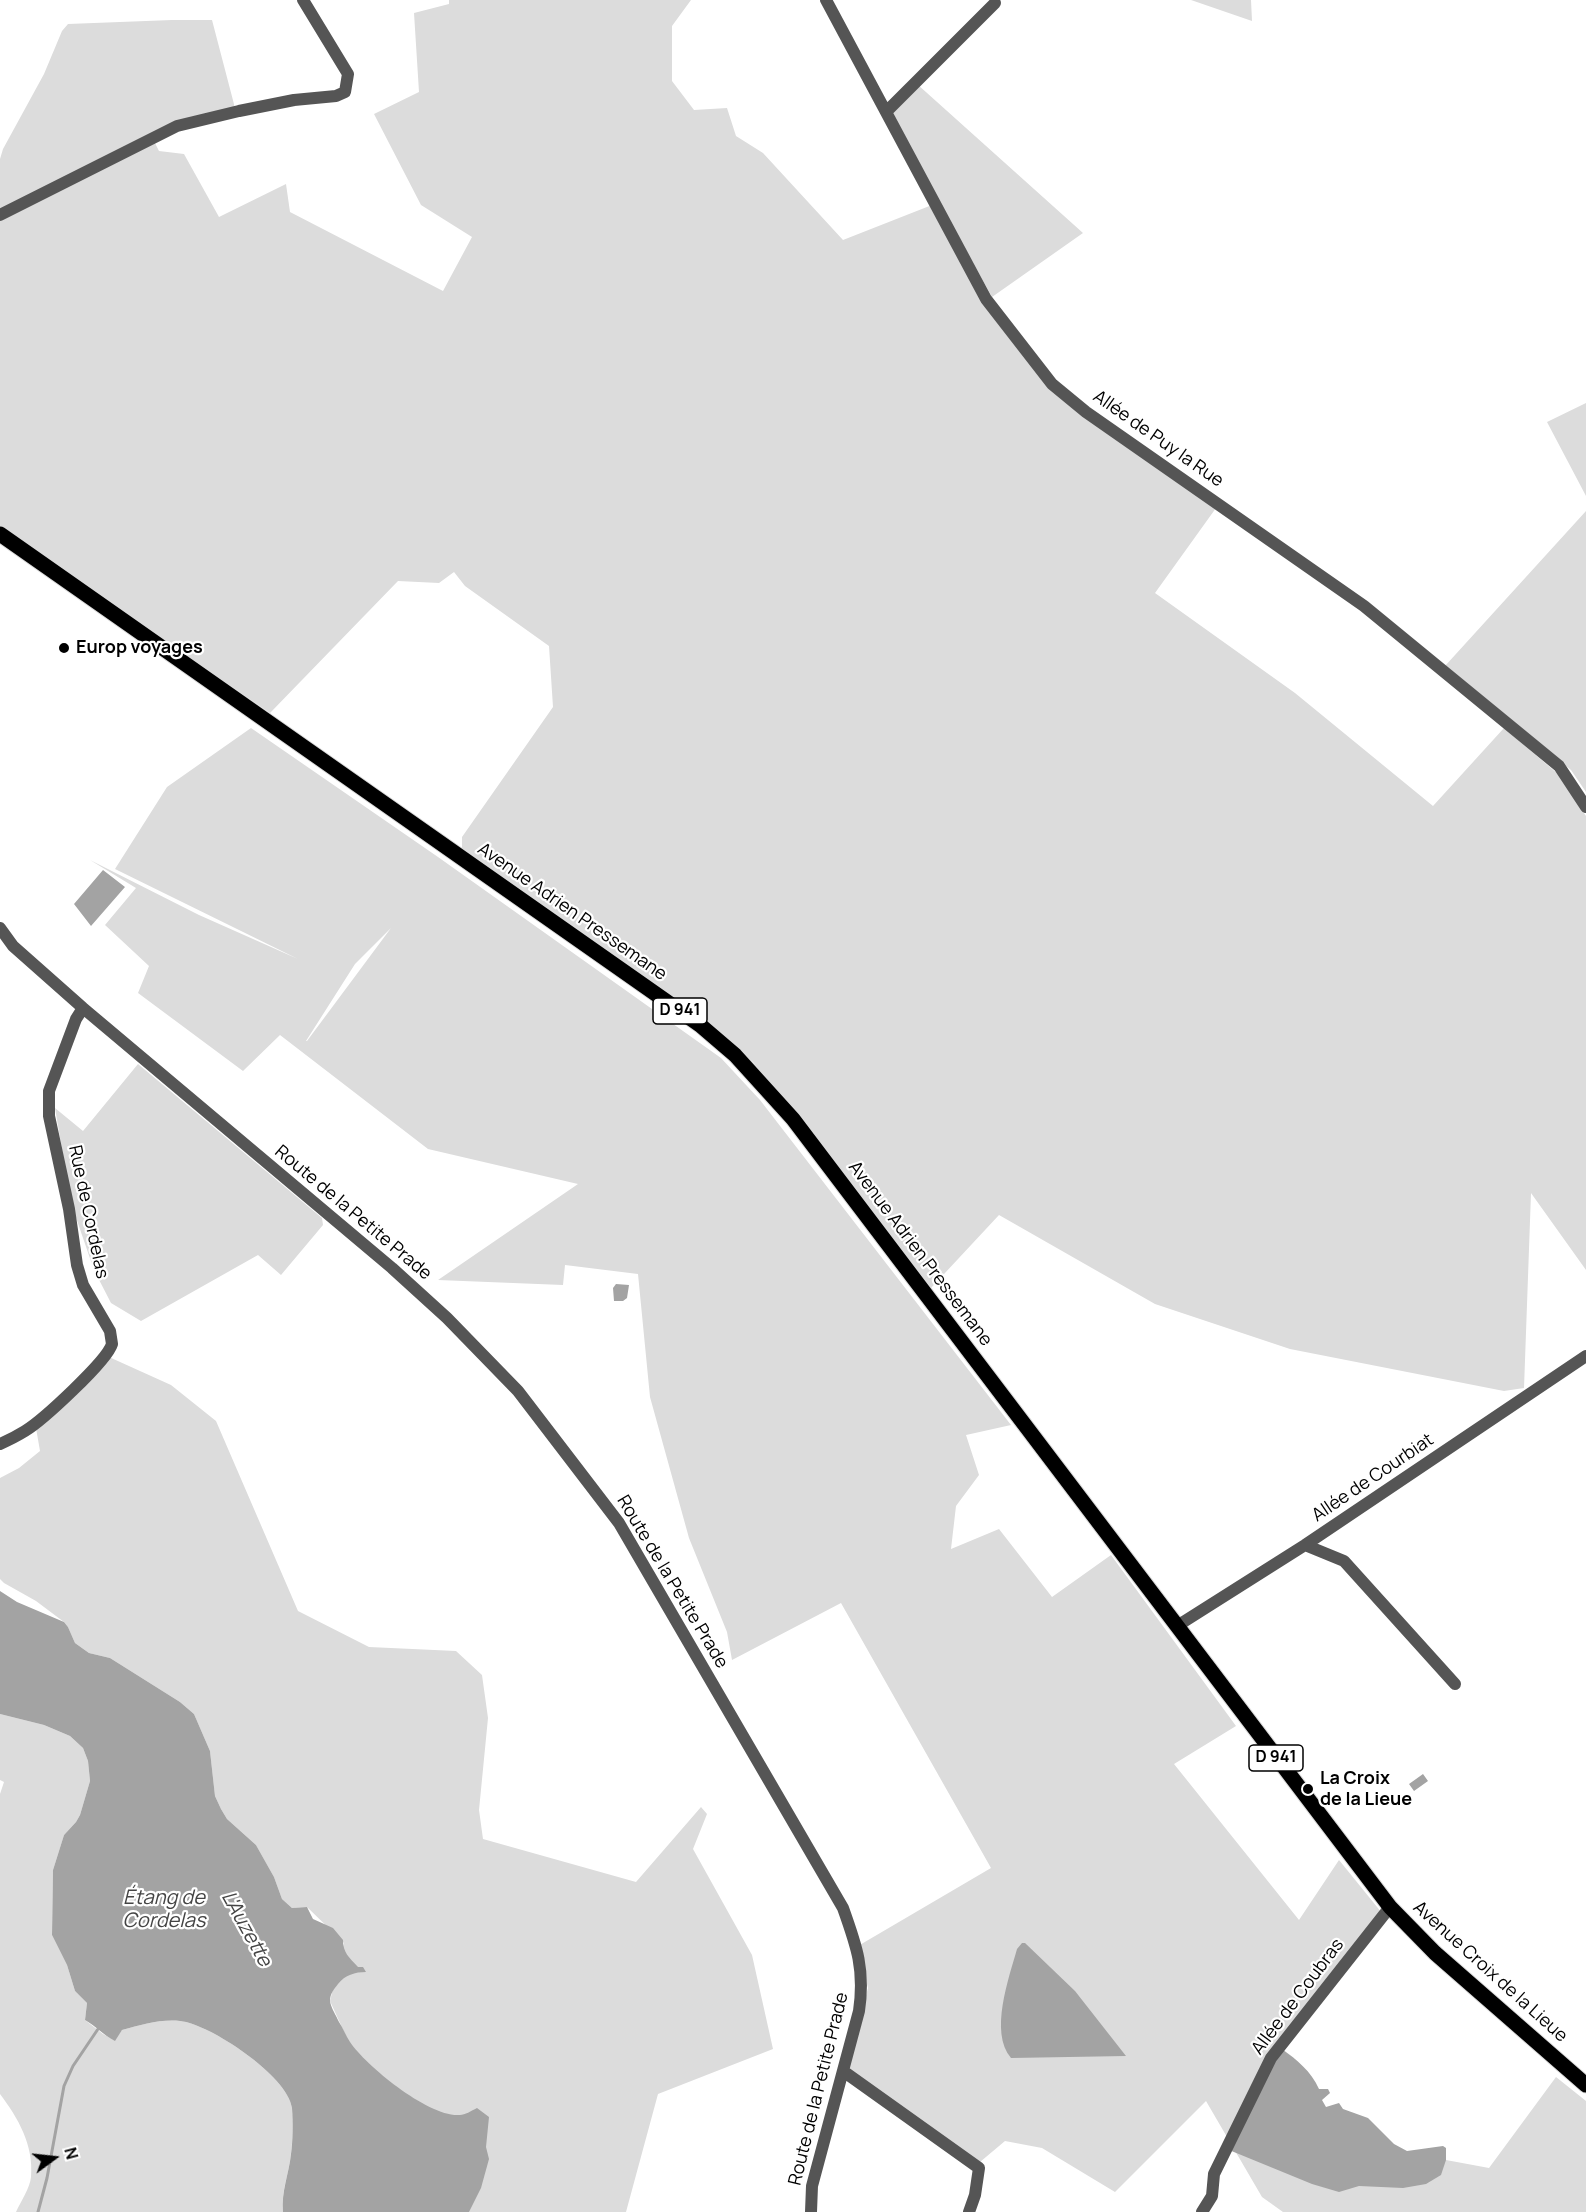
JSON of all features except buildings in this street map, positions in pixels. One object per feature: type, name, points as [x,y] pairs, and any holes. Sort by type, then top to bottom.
[{"type":"main road","name":"Avenue Adrien Pressemane","points":[[0,534],[700,1025],[735,1055],[793,1119],[1177,1626]]},
{"type":"main road","name":"Avenue Croix de la Lieue","points":[[1177,1626],[1390,1907],[1435,1953],[1586,2085]]},
{"type":"street","points":[[0,215],[177,126],[294,100],[336,96],[345,92],[348,74],[303,0]]},
{"type":"street","name":"Allée de Puy la Rue","points":[[826,0],[986,299],[1052,384],[1086,412],[1364,606],[1559,765],[1586,807]]},
{"type":"street","points":[[887,111],[995,3]]},
{"type":"street","name":"Route de la Petite Prade","points":[[0,928],[14,946],[83,1008],[392,1268],[447,1318],[518,1391],[619,1523],[843,1908],[856,1949],[862,1987],[859,2011],[812,2186],[811,2212]]},
{"type":"street","name":"Rue de Cordelas","points":[[0,1444],[26,1430],[53,1409],[111,1350],[110,1331],[83,1285],[77,1265],[69,1209],[49,1116],[49,1091],[76,1018],[83,1008]]},
{"type":"street","name":"Allée de Courbiat","points":[[1177,1626],[1305,1545],[1586,1356]]},
{"type":"street","points":[[1305,1545],[1344,1561],[1455,1684]]},
{"type":"street","name":"Allée de Coubras","points":[[1202,2212],[1212,2196],[1214,2174],[1271,2058],[1390,1907]]},
{"type":"street","points":[[843,2071],[979,2168],[975,2195],[969,2212]]},
{"type":"shaded area","points":[[449,0],[691,0],[672,26],[672,81],[694,110],[727,108],[736,136],[763,153],[843,240],[932,205],[1051,390],[1216,508],[1155,593],[1295,693],[1433,806],[1504,728],[1558,774],[1586,816],[1586,1270],[1531,1193],[1524,1388],[1504,1391],[1290,1349],[1155,1304],[999,1215],[931,1288],[753,1062],[723,1035],[576,928],[462,849],[462,837],[553,707],[549,646],[465,586],[454,572],[439,583],[398,581],[270,713],[0,527],[0,218],[154,141],[159,151],[184,154],[219,217],[286,184],[290,212],[443,291],[472,237],[421,205],[374,114],[419,92],[414,13],[449,4]]},
{"type":"shaded area","points":[[1191,0],[1251,0],[1252,21]]},
{"type":"shaded area","points":[[212,20],[235,108],[176,123],[0,210],[0,159],[3,149],[44,74],[62,31],[68,24]]},
{"type":"shaded area","points":[[917,84],[1083,233],[992,297],[892,116],[891,111]]},
{"type":"shaded area","points":[[1586,403],[1586,496],[1547,422]]},
{"type":"shaded area","points":[[1586,511],[1586,792],[1571,770],[1445,666]]},
{"type":"shaded area","points":[[251,728],[438,857],[721,1058],[760,1100],[1011,1425],[966,1435],[979,1475],[956,1506],[951,1549],[999,1529],[1052,1597],[1111,1555],[1236,1726],[1174,1764],[1299,1920],[1339,1860],[1386,1918],[1273,2061],[1316,2181],[1446,2160],[1489,2168],[1556,2077],[1586,2101],[1586,2212],[1283,2212],[1262,2197],[1206,2101],[1115,2192],[1042,2148],[1005,2141],[980,2162],[847,2069],[868,1988],[858,1946],[991,1868],[841,1603],[732,1660],[727,1632],[689,1538],[650,1397],[638,1274],[565,1265],[563,1285],[438,1280],[578,1184],[428,1149],[280,1035],[243,1071],[138,993],[149,966],[105,925],[136,888],[90,860],[199,915],[298,959],[115,869],[167,787]],"holes":[[[391,928],[307,1041],[355,964]]]},
{"type":"shaded area","points":[[138,1064],[322,1218],[323,1225],[281,1275],[258,1255],[141,1321],[111,1303],[94,1270],[71,1203],[55,1108],[83,1131]]},
{"type":"shaded area","points":[[109,1357],[171,1385],[216,1421],[298,1611],[369,1647],[456,1651],[482,1675],[488,1718],[479,1810],[483,1839],[636,1882],[701,1807],[707,1814],[693,1849],[752,1955],[773,2049],[658,2094],[626,2212],[459,2212],[468,2119],[421,2112],[355,2056],[330,2001],[344,1943],[307,1907],[292,1908],[282,1899],[274,1877],[256,1845],[227,1819],[215,1796],[210,1751],[194,1714],[180,1702],[110,1658],[89,1653],[75,1643],[64,1622],[36,1601],[0,1579],[0,1478],[19,1468],[40,1451],[36,1428]]},
{"type":"shaded area","points":[[0,1714],[44,1725],[70,1736],[83,1748],[88,1761],[90,1781],[80,1815],[64,1835],[53,1870],[52,1935],[67,1965],[75,1991],[87,2003],[85,2020],[114,2040],[122,2030],[151,2023],[180,2021],[193,2024],[228,2041],[263,2067],[287,2095],[292,2108],[292,2148],[283,2196],[283,2212],[16,2212],[29,2186],[31,2165],[23,2132],[0,2094],[0,1794],[4,1782],[0,1780]]},
{"type":"water","points":[[103,870],[125,887],[91,926],[74,904]]},
{"type":"water","points":[[616,1284],[629,1285],[627,1298],[623,1301],[614,1301],[613,1288]]},
{"type":"water","name":"Étang de Cordelas","points":[[0,1591],[17,1602],[64,1622],[75,1643],[89,1653],[110,1658],[180,1702],[194,1714],[210,1751],[215,1796],[227,1819],[256,1845],[274,1877],[282,1899],[292,1908],[307,1907],[313,1919],[333,1928],[343,1940],[347,1955],[366,1972],[354,1973],[344,1978],[331,1996],[332,2009],[350,2042],[370,2064],[416,2100],[447,2114],[462,2115],[477,2108],[489,2117],[486,2147],[489,2159],[481,2188],[469,2212],[283,2212],[283,2197],[292,2149],[292,2108],[287,2095],[263,2067],[228,2041],[193,2024],[180,2021],[151,2023],[122,2030],[115,2041],[85,2020],[87,2003],[75,1991],[67,1965],[52,1935],[53,1870],[64,1835],[80,1815],[90,1781],[88,1761],[83,1748],[70,1736],[44,1725],[0,1714]]},
{"type":"water","points":[[1423,1774],[1428,1781],[1414,1791],[1409,1784]]},
{"type":"water","points":[[1025,1943],[1075,1991],[1126,2056],[1011,2058],[1005,2047],[1001,2020],[1017,1949]]},
{"type":"water","points":[[1282,2049],[1308,2071],[1319,2089],[1328,2089],[1330,2093],[1322,2100],[1326,2107],[1339,2103],[1343,2109],[1368,2118],[1394,2144],[1407,2151],[1443,2146],[1446,2148],[1446,2160],[1441,2175],[1426,2184],[1403,2188],[1359,2186],[1339,2192],[1312,2184],[1229,2150]]},
{"type":"waterway","points":[[38,2212],[47,2178],[64,2086],[73,2066],[98,2029]]},
{"type":"place","name":"Europ voyages","points":[[64,648]]},
{"type":"place","name":"La Croix de la Lieue","points":[[1308,1789]]},
{"type":"water label","name":"L'Auzette","points":[[246,1929]]}]
